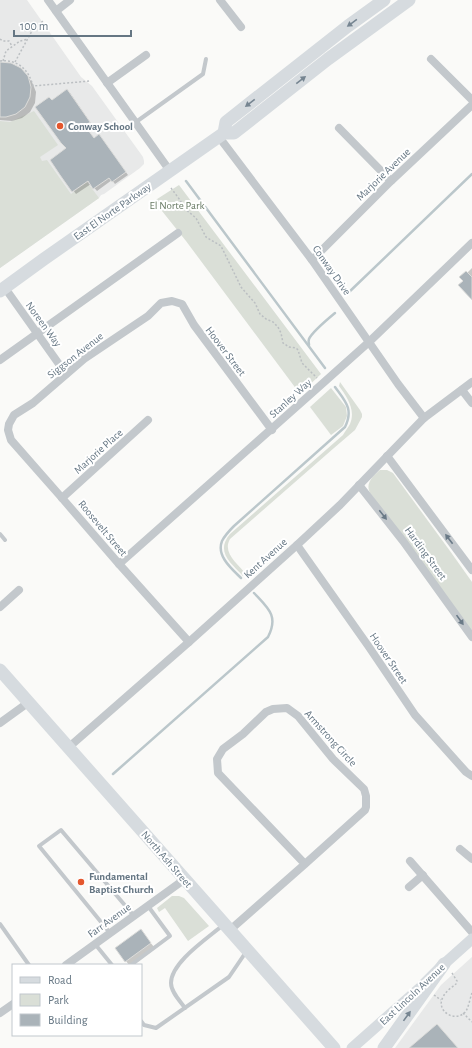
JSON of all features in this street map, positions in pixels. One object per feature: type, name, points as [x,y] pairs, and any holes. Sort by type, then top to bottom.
[{"type":"main road","name":"East El Norte Parkway","points":[[222,135],[226,122],[348,26],[384,0]]},
{"type":"main road","name":"East El Norte Parkway","points":[[2,290],[222,135],[234,133],[328,59],[409,0]]},
{"type":"main road","name":"North Ash Street","points":[[0,670],[334,1048]]},
{"type":"main road","name":"East Lincoln Avenue","points":[[352,1048],[421,987],[448,969],[472,939]]},
{"type":"main road","points":[[384,1048],[448,969]]},
{"type":"street","points":[[48,0],[170,171]]},
{"type":"street","points":[[56,11],[70,0]]},
{"type":"street","points":[[220,0],[240,27]]},
{"type":"street","points":[[107,83],[146,55]]},
{"type":"street","points":[[431,58],[472,100]]},
{"type":"street","name":"Marjorie Avenue","points":[[312,260],[391,181],[472,105]]},
{"type":"street","points":[[339,128],[391,181]]},
{"type":"street","name":"Conway Drive","points":[[222,135],[312,260],[398,384],[424,418]]},
{"type":"street","points":[[0,360],[178,233]]},
{"type":"street","name":"Stanley Way","points":[[119,564],[272,430],[369,342],[472,243]]},
{"type":"street","name":"Noreen Way","points":[[2,290],[37,333],[66,374]]},
{"type":"street","name":"Hoover Street","points":[[158,306],[161,303],[172,300],[182,304],[194,325],[272,430]]},
{"type":"street","name":"Siggson Avenue","points":[[9,424],[14,415],[33,403],[84,359],[148,316],[158,306]]},
{"type":"street","name":"Kent Avenue","points":[[69,747],[189,642],[340,505],[424,418],[472,382]]},
{"type":"street","points":[[462,390],[472,403]]},
{"type":"street","name":"Marjorie Place","points":[[62,498],[148,420]]},
{"type":"street","name":"Roosevelt Street","points":[[9,424],[8,430],[11,440],[189,642]]},
{"type":"street","points":[[387,456],[472,570]]},
{"type":"street","name":"Harding Street","points":[[359,484],[403,541],[472,637]]},
{"type":"street","name":"Hoover Street","points":[[296,545],[369,647],[415,715],[466,772],[472,776]]},
{"type":"street","points":[[0,607],[19,590]]},
{"type":"street","points":[[0,723],[29,702]]},
{"type":"street","name":"Armstrong Circle","points":[[227,927],[305,864],[365,810],[366,807],[366,796],[364,789],[333,759],[298,716],[287,708],[272,709],[266,712],[243,734],[223,749],[217,759],[218,773],[305,864]]},
{"type":"street","points":[[460,849],[472,859]]},
{"type":"street","points":[[410,861],[472,932]]},
{"type":"street","points":[[409,887],[423,875]]},
{"type":"street","name":"Farr Avenue","points":[[67,964],[185,879]]},
{"type":"street","points":[[0,1013],[12,1005]]},
{"type":"lane","points":[[135,123],[203,74],[206,59]]},
{"type":"lane","points":[[0,534],[5,540]]},
{"type":"lane","points":[[110,933],[39,846],[60,830],[134,916]]},
{"type":"lane","points":[[132,964],[170,936],[148,906]]},
{"type":"lane","points":[[0,924],[28,964]]},
{"type":"lane","points":[[185,1008],[173,990],[171,984],[177,968],[192,950],[227,927]]},
{"type":"lane","points":[[96,944],[111,964]]},
{"type":"lane","points":[[142,1022],[144,1025],[156,1028],[229,977],[247,950]]},
{"type":"path","points":[[15,63],[32,31],[43,21]]},
{"type":"path","points":[[3,61],[6,50],[28,38]]},
{"type":"path","points":[[0,39],[3,41],[9,41],[12,46]]},
{"type":"path","points":[[0,61],[15,63],[26,71],[33,86],[90,81]]},
{"type":"path","points":[[171,188],[184,208],[196,218],[206,237],[221,246],[239,283],[256,303],[260,314],[278,327],[283,343],[298,350],[302,363],[322,384]]},
{"type":"path","points":[[448,969],[457,979],[457,982],[445,994],[442,1000],[442,1008],[444,1011],[448,1015],[456,1016],[463,1013],[467,1008],[472,993]]},
{"type":"path","points":[[433,994],[442,1000]]},
{"type":"path","points":[[463,1013],[472,1022]]},
{"type":"shaded area","name":"Conway School","points":[[0,0],[27,0],[81,77],[92,86],[143,157],[144,164],[99,198],[0,268]]},
{"type":"shaded area","points":[[472,957],[472,1048],[395,1048],[441,985]]},
{"type":"green space","points":[[34,111],[58,145],[40,157],[42,161],[47,160],[71,194],[87,182],[99,198],[0,268],[0,121],[10,122]]},
{"type":"green space","name":"El Norte Park","points":[[179,185],[321,374],[300,394],[186,241],[154,201]]},
{"type":"green space","points":[[340,382],[360,410],[362,417],[355,430],[230,539],[228,544],[229,554],[246,574],[243,576],[226,557],[224,546],[226,540],[230,534],[343,435],[350,424],[352,414],[348,399],[339,386]]},
{"type":"green space","points":[[331,388],[346,407],[347,416],[343,426],[331,435],[310,407]]},
{"type":"green space","points":[[380,470],[387,470],[393,473],[472,582],[472,635],[370,493],[368,486],[369,483],[372,477]]},
{"type":"green space","points":[[172,896],[184,898],[209,926],[188,941],[165,908],[159,912],[157,908]]},
{"type":"building","points":[[0,62],[11,63],[21,68],[28,76],[31,87],[30,97],[25,107],[16,114],[6,117],[0,117]]},
{"type":"building","points":[[67,89],[90,122],[85,126],[94,138],[99,134],[126,172],[112,182],[109,178],[93,189],[88,181],[72,192],[50,160],[66,148],[35,107],[49,97],[52,100]]},
{"type":"building","points":[[466,271],[472,277],[472,300],[458,285],[463,281],[459,277]]},
{"type":"building","points":[[141,929],[151,943],[125,962],[115,948]]},
{"type":"building","points":[[437,1024],[458,1048],[409,1048]]},
{"type":"waterway","points":[[347,294],[472,174]]},
{"type":"waterway","points":[[186,181],[325,368]]},
{"type":"waterway","points":[[309,345],[309,339],[313,333],[335,313]]},
{"type":"waterway","points":[[241,578],[229,566],[223,557],[221,552],[222,541],[234,526],[345,427],[348,421],[348,410],[345,401],[335,387]]},
{"type":"waterway","points":[[113,774],[268,637],[271,630],[272,618],[264,603],[254,593]]},
{"type":"place","name":"Conway School","points":[[60,126]]},
{"type":"place","name":"Fundamental Baptist Church","points":[[81,882]]}]
